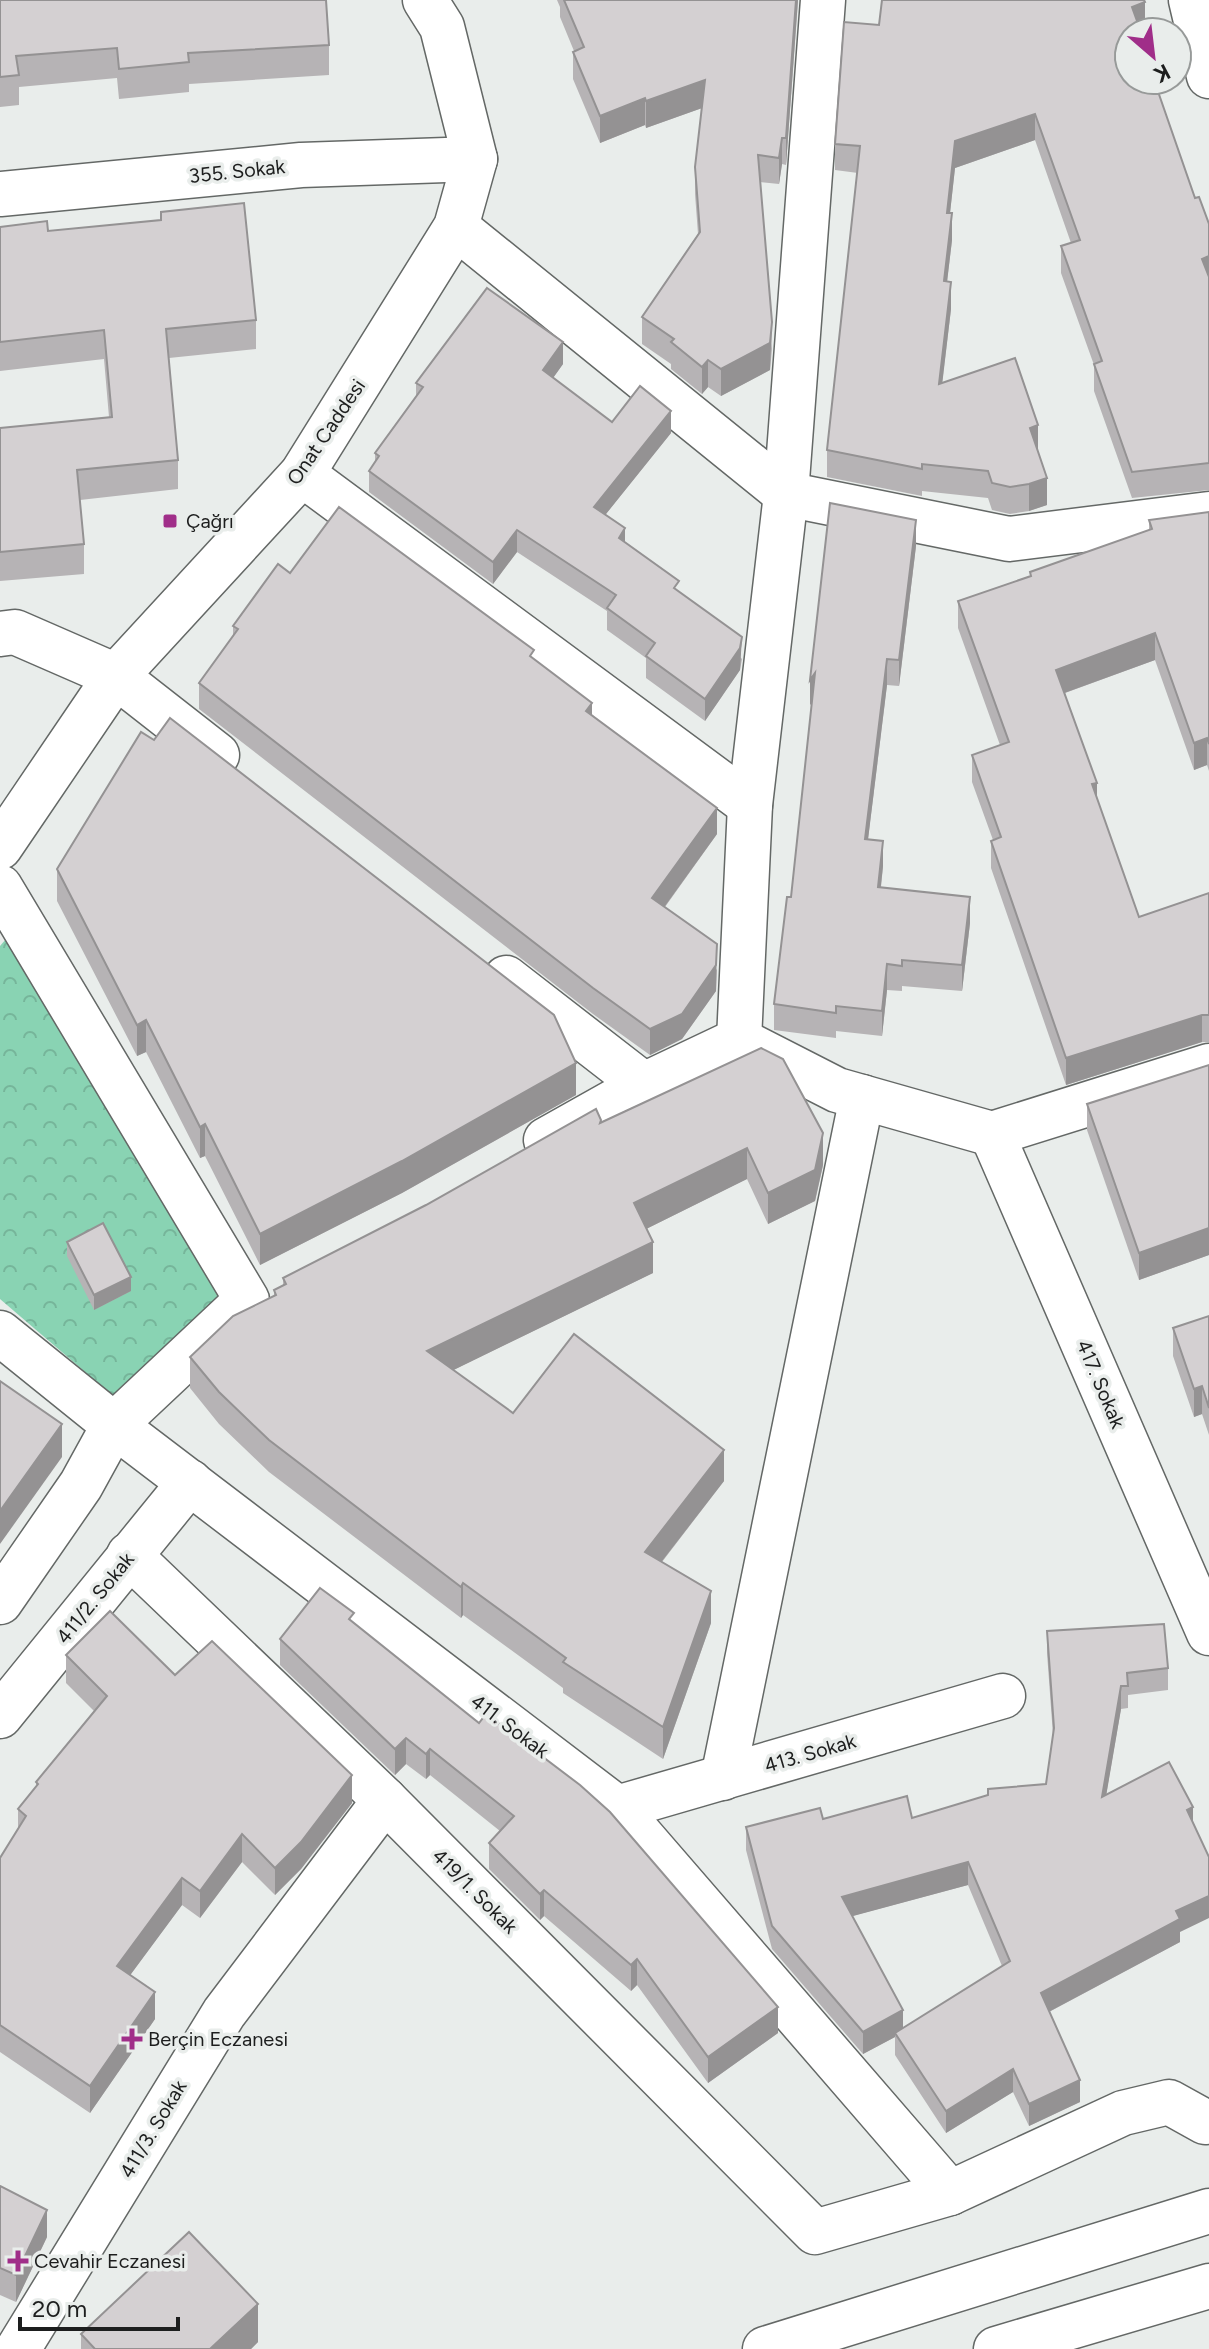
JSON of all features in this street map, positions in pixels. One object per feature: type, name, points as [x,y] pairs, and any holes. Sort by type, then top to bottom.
[{"type":"street","name":"Onat Caddesi","points":[[0,847],[116,676],[302,474],[456,227],[475,159],[442,27],[425,0]]},
{"type":"street","points":[[739,1040],[750,805],[786,494],[823,0]]},
{"type":"street","points":[[1191,0],[1209,76]]},
{"type":"street","name":"355. Sokak","points":[[0,194],[301,165],[475,159]]},
{"type":"street","points":[[456,227],[786,494],[1009,539],[1209,514]]},
{"type":"street","points":[[302,474],[750,805]]},
{"type":"street","points":[[0,634],[15,632],[116,676],[254,783]]},
{"type":"street","points":[[0,887],[247,1300]]},
{"type":"street","points":[[480,959],[644,1085]]},
{"type":"street","points":[[509,1162],[644,1085],[739,1040]]},
{"type":"street","points":[[739,1040],[837,1090],[992,1134],[1209,1066]]},
{"type":"street","points":[[723,1778],[862,1097]]},
{"type":"street","name":"417. Sokak","points":[[992,1134],[1209,1633]]},
{"type":"street","points":[[0,1602],[81,1485],[114,1425],[247,1300],[289,1279]]},
{"type":"street","name":"411. Sokak","points":[[0,1333],[114,1425],[617,1808],[950,2193]]},
{"type":"street","name":"411/2. Sokak","points":[[0,1716],[190,1482]]},
{"type":"street","name":"419/1. Sokak","points":[[129,1555],[385,1800],[815,2232],[950,2193]]},
{"type":"street","name":"413. Sokak","points":[[617,1808],[1003,1696]]},
{"type":"street","name":"411/3. Sokak","points":[[15,2349],[224,2013],[385,1800]]},
{"type":"street","points":[[950,2193],[1123,2113],[1169,2102],[1208,2112]]},
{"type":"street","points":[[765,2349],[1209,2211]]},
{"type":"street","points":[[996,2349],[1209,2286]]},
{"type":"street","points":[[0,2341],[15,2349]]},
{"type":"green space","points":[[6,939],[233,1305],[119,1401],[0,1299],[0,946]]},
{"type":"building","points":[[0,0],[326,0],[329,45],[188,53],[189,62],[119,69],[117,48],[16,56],[19,75],[0,77]]},
{"type":"building","points":[[564,0],[796,0],[786,138],[782,138],[779,158],[758,155],[772,322],[770,343],[721,369],[708,360],[702,367],[671,342],[674,339],[642,317],[700,232],[695,167],[705,80],[646,101],[645,98],[600,116],[573,52],[584,47]]},
{"type":"building","points":[[882,0],[1144,0],[1132,7],[1135,16],[1113,16],[1113,96],[1160,96],[1195,198],[1199,197],[1209,224],[1209,256],[1202,259],[1209,277],[1209,463],[1132,472],[1094,364],[1102,361],[1061,246],[1080,240],[1035,114],[955,141],[947,213],[952,213],[944,281],[951,282],[939,384],[1015,358],[1038,425],[1030,428],[1047,478],[1010,487],[992,483],[988,471],[922,464],[922,469],[827,450],[860,146],[835,144],[844,22],[879,25]]},
{"type":"building","points":[[244,203],[256,320],[166,329],[178,460],[77,470],[84,544],[0,552],[0,428],[112,417],[104,330],[0,342],[0,227],[47,221],[48,231],[161,220],[161,212]]},
{"type":"building","points":[[487,288],[563,342],[543,370],[612,422],[640,386],[671,411],[594,507],[625,528],[619,538],[679,581],[674,588],[742,637],[740,648],[705,699],[646,656],[655,643],[607,608],[616,595],[517,530],[493,562],[369,471],[379,456],[375,453],[423,387],[416,383]]},
{"type":"building","points":[[830,503],[916,520],[899,660],[887,659],[865,839],[883,841],[878,887],[970,897],[962,965],[902,960],[902,966],[887,964],[882,1011],[836,1006],[836,1013],[774,1004],[787,897],[791,897],[815,673],[810,680]]},
{"type":"building","points":[[339,507],[534,650],[530,656],[592,703],[586,711],[717,808],[652,898],[717,944],[716,965],[682,1014],[650,1029],[199,683],[238,629],[233,626],[278,564],[290,573]]},
{"type":"building","points":[[1209,512],[1209,744],[1207,738],[1194,743],[1155,633],[1056,670],[1097,783],[1092,784],[1139,917],[1209,893],[1209,1015],[1066,1058],[991,841],[1001,837],[972,755],[1009,742],[958,601],[1152,529],[1149,520]]},
{"type":"building","points":[[170,718],[554,1015],[576,1063],[402,1161],[260,1234],[205,1124],[200,1127],[146,1020],[137,1025],[57,869],[141,732],[154,740]]},
{"type":"building","points":[[761,1048],[783,1059],[823,1133],[815,1170],[768,1193],[747,1148],[634,1203],[653,1242],[427,1351],[513,1413],[574,1334],[724,1450],[645,1552],[711,1591],[663,1727],[563,1662],[566,1658],[463,1583],[461,1587],[269,1440],[219,1392],[190,1357],[233,1316],[276,1295],[274,1290],[286,1284],[283,1278],[426,1205],[596,1109],[600,1123]]},
{"type":"building","points":[[1209,1065],[1209,1228],[1139,1253],[1087,1104]]},
{"type":"building","points":[[103,1223],[131,1277],[94,1295],[67,1242]]},
{"type":"building","points":[[1209,1316],[1209,1408],[1202,1386],[1194,1389],[1173,1328]]},
{"type":"building","points":[[0,1381],[62,1424],[0,1511]]},
{"type":"building","points":[[320,1588],[354,1613],[349,1619],[479,1723],[486,1714],[580,1785],[610,1812],[778,2007],[708,2057],[637,1959],[631,1965],[544,1890],[540,1894],[489,1843],[514,1816],[430,1749],[426,1754],[406,1738],[395,1749],[280,1639]]},
{"type":"building","points":[[110,1611],[175,1675],[212,1641],[352,1775],[301,1842],[275,1868],[242,1834],[200,1891],[182,1878],[117,1966],[155,1992],[90,2086],[0,2025],[0,1858],[26,1816],[18,1809],[38,1784],[36,1782],[107,1696],[66,1655]]},
{"type":"building","points":[[1164,1624],[1168,1668],[1127,1673],[1128,1686],[1121,1686],[1102,1797],[1169,1762],[1193,1807],[1187,1810],[1209,1857],[1209,1896],[1176,1911],[1180,1919],[1041,1993],[1080,2080],[1029,2104],[1013,2069],[946,2111],[895,2033],[1010,1961],[968,1862],[842,1897],[903,2010],[863,2032],[772,1926],[746,1827],[820,1808],[823,1819],[907,1796],[912,1818],[988,1795],[988,1789],[1046,1784],[1054,1728],[1047,1631]]},
{"type":"building","points":[[0,2186],[47,2210],[16,2275],[0,2268]]},
{"type":"building","points":[[189,2232],[258,2304],[210,2349],[95,2349],[81,2334]]},
{"type":"place","name":"Çağrı","points":[[170,521]]},
{"type":"place","name":"Berçin Eczanesi","points":[[132,2039]]},
{"type":"place","name":"Cevahir Eczanesi","points":[[18,2261]]}]
